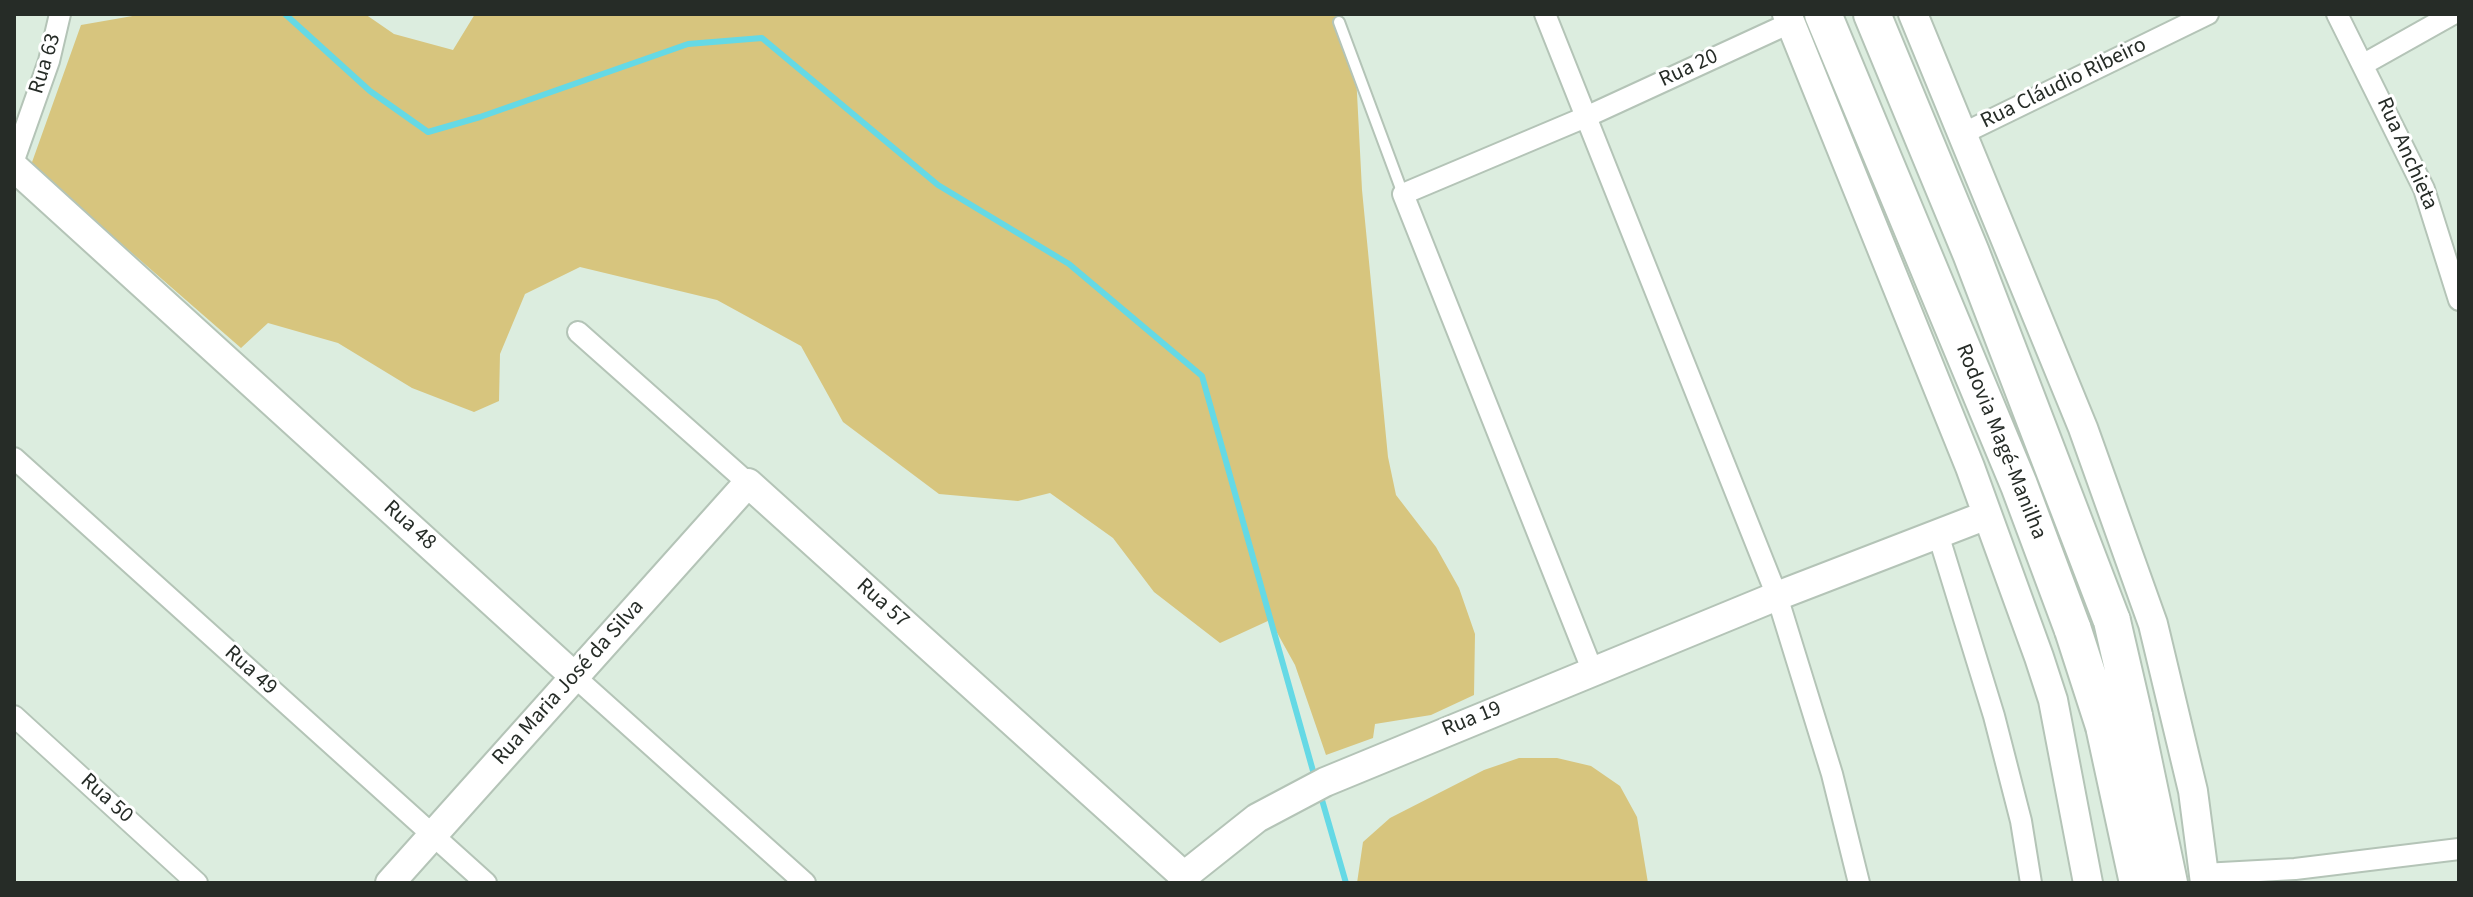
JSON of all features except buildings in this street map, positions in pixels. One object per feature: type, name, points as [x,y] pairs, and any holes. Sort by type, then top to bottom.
[{"type":"highway","name":"Rodovia Magé-Manilha","points":[[1872,14],[1971,253],[2112,621],[2119,721],[2138,883]]},
{"type":"highway","name":"Rodovia Magé-Manilha","points":[[1800,17],[2019,485],[2073,630],[2119,721],[2192,880]]},
{"type":"street","name":"Rua 63","points":[[14,160],[49,61],[60,14]]},
{"type":"street","points":[[1545,14],[1777,596],[1832,774],[1859,883]]},
{"type":"street","points":[[1913,14],[2083,428],[2153,624],[2193,791],[2192,880],[2459,849]]},
{"type":"street","name":"Rua Cláudio Ribeiro","points":[[1964,133],[2208,14]]},
{"type":"street","name":"Rua Anchieta","points":[[2337,14],[2424,189],[2459,300]]},
{"type":"street","points":[[2364,64],[2453,14]]},
{"type":"street","points":[[1800,17],[2039,657],[2053,700],[2088,883]]},
{"type":"street","name":"Rua 20","points":[[1403,194],[1588,116],[1800,17]]},
{"type":"street","name":"Rua 48","points":[[14,167],[805,883]]},
{"type":"street","points":[[1403,194],[1593,672]]},
{"type":"street","name":"Rua 57","points":[[578,332],[1182,879]]},
{"type":"street","name":"Rua 49","points":[[14,458],[486,883]]},
{"type":"street","name":"Rua Maria José da Silva","points":[[390,883],[748,483]]},
{"type":"street","name":"Rua 19","points":[[1182,879],[1257,818],[1325,782],[1777,596],[1987,515]]},
{"type":"street","points":[[1938,534],[1998,731],[2021,821],[2031,883]]},
{"type":"street","points":[[2039,657],[2153,624]]},
{"type":"street","points":[[2053,700],[2164,667]]},
{"type":"street","name":"Rua 50","points":[[14,716],[197,883]]},
{"type":"lane","points":[[1339,22],[1403,194]]},
{"type":"shaded area","points":[[144,14],[365,14],[394,34],[453,50],[475,14],[1342,14],[1356,74],[1362,190],[1388,457],[1396,495],[1436,547],[1459,588],[1475,634],[1474,695],[1431,715],[1375,724],[1373,738],[1326,755],[1295,665],[1270,620],[1220,643],[1154,592],[1113,538],[1050,493],[1018,501],[939,494],[843,422],[801,346],[717,300],[580,267],[525,294],[500,354],[499,401],[474,412],[412,388],[338,343],[268,323],[241,348],[31,165],[81,25]]},
{"type":"shaded area","points":[[1519,758],[1557,758],[1591,766],[1620,786],[1637,817],[1648,883],[1357,883],[1363,842],[1390,818],[1484,770]]},
{"type":"waterway","points":[[285,14],[370,91],[428,132],[480,117],[688,44],[762,38],[938,185],[1069,264],[1202,376],[1315,778]]},
{"type":"waterway","points":[[1320,793],[1346,883]]}]
